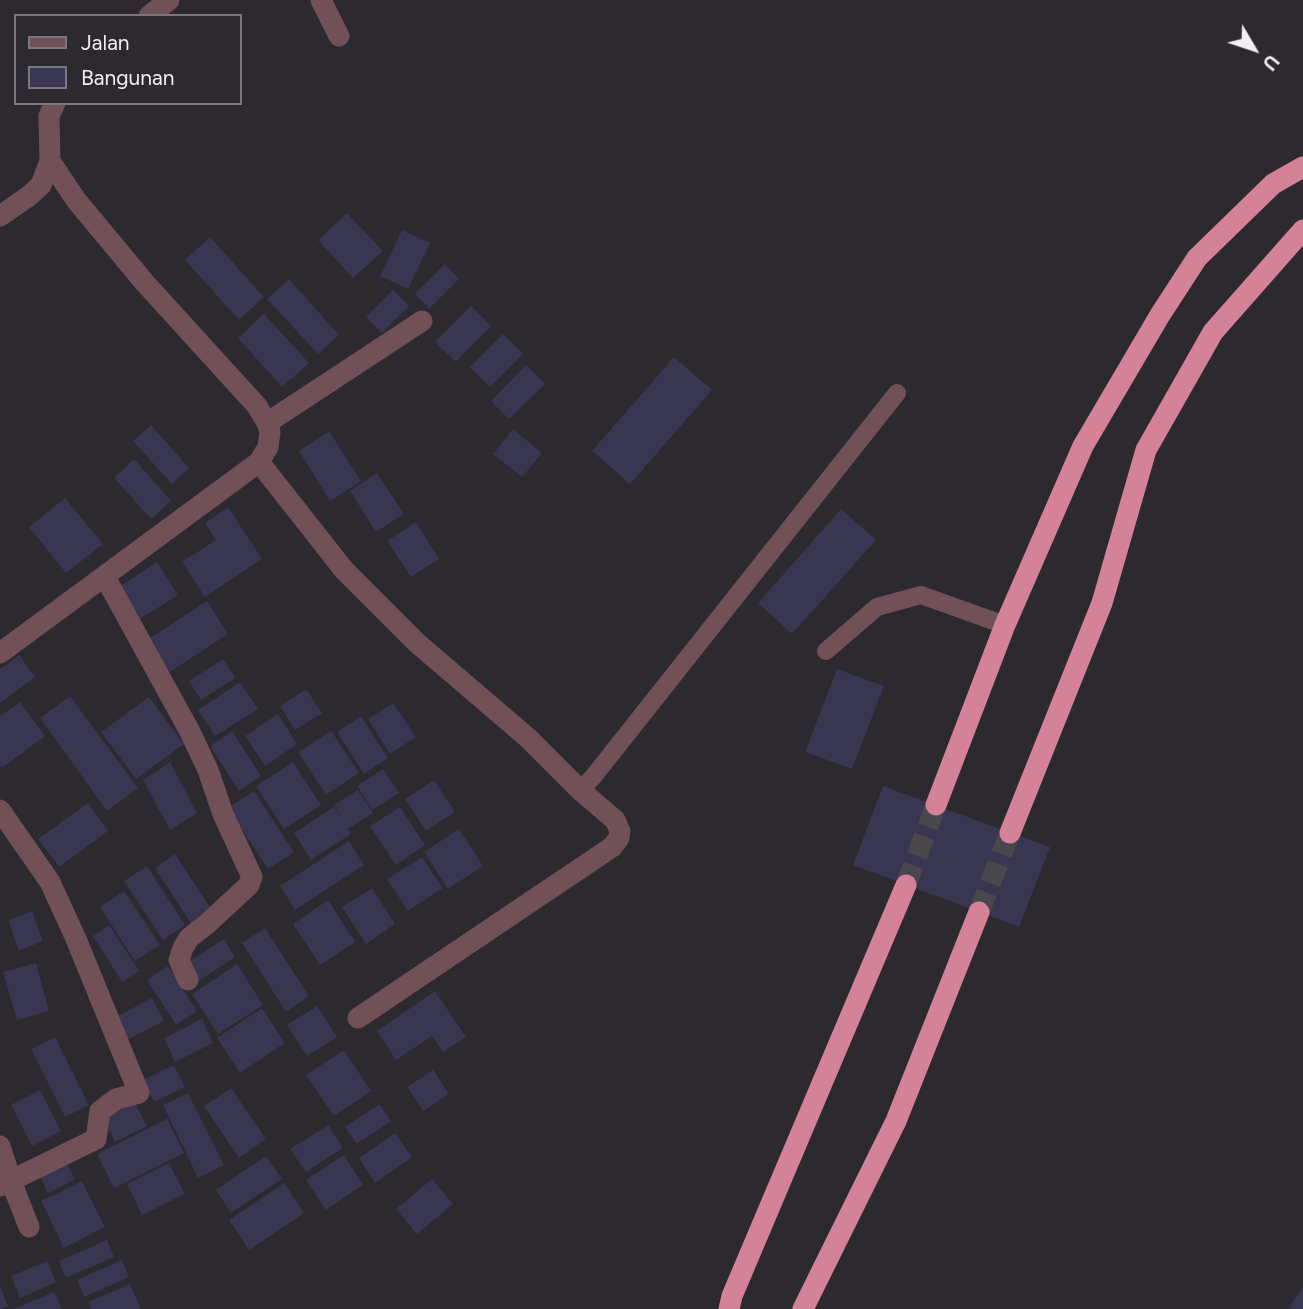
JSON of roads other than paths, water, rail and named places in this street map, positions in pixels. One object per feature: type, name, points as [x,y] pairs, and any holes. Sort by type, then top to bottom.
[{"type":"highway","points":[[936,805],[1005,625],[1083,446],[1197,258],[1273,184],[1303,167]]},
{"type":"highway","points":[[1010,833],[1102,603],[1146,450],[1213,332],[1303,230]]},
{"type":"highway","points":[[729,1309],[732,1296],[906,885]]},
{"type":"highway","points":[[803,1309],[896,1121],[979,912]]},
{"type":"street","points":[[152,14],[169,0]]},
{"type":"street","points":[[321,0],[339,36]]},
{"type":"street","points":[[0,216],[41,185],[50,162],[49,116],[54,105]]},
{"type":"street","points":[[0,653],[259,462],[268,447],[270,432],[257,406],[145,283],[76,200],[50,162]]},
{"type":"street","points":[[267,423],[422,321]]},
{"type":"street","points":[[259,462],[353,579],[417,643],[528,738],[580,790],[615,820],[620,831],[619,838],[612,847],[358,1018]]},
{"type":"street","points":[[105,577],[189,730],[252,877],[249,885],[189,938],[179,960],[188,980]]},
{"type":"street","points":[[0,810],[50,881],[139,1093],[116,1099],[100,1111],[96,1139],[6,1183]]},
{"type":"street","points":[[0,1146],[6,1183],[29,1227]]},
{"type":"lane","points":[[580,790],[897,393]]},
{"type":"lane","points":[[826,651],[877,607],[921,595],[1005,625]]},
{"type":"tunnel","points":[[906,885],[936,805]]},
{"type":"tunnel","points":[[979,912],[1010,833]]}]
